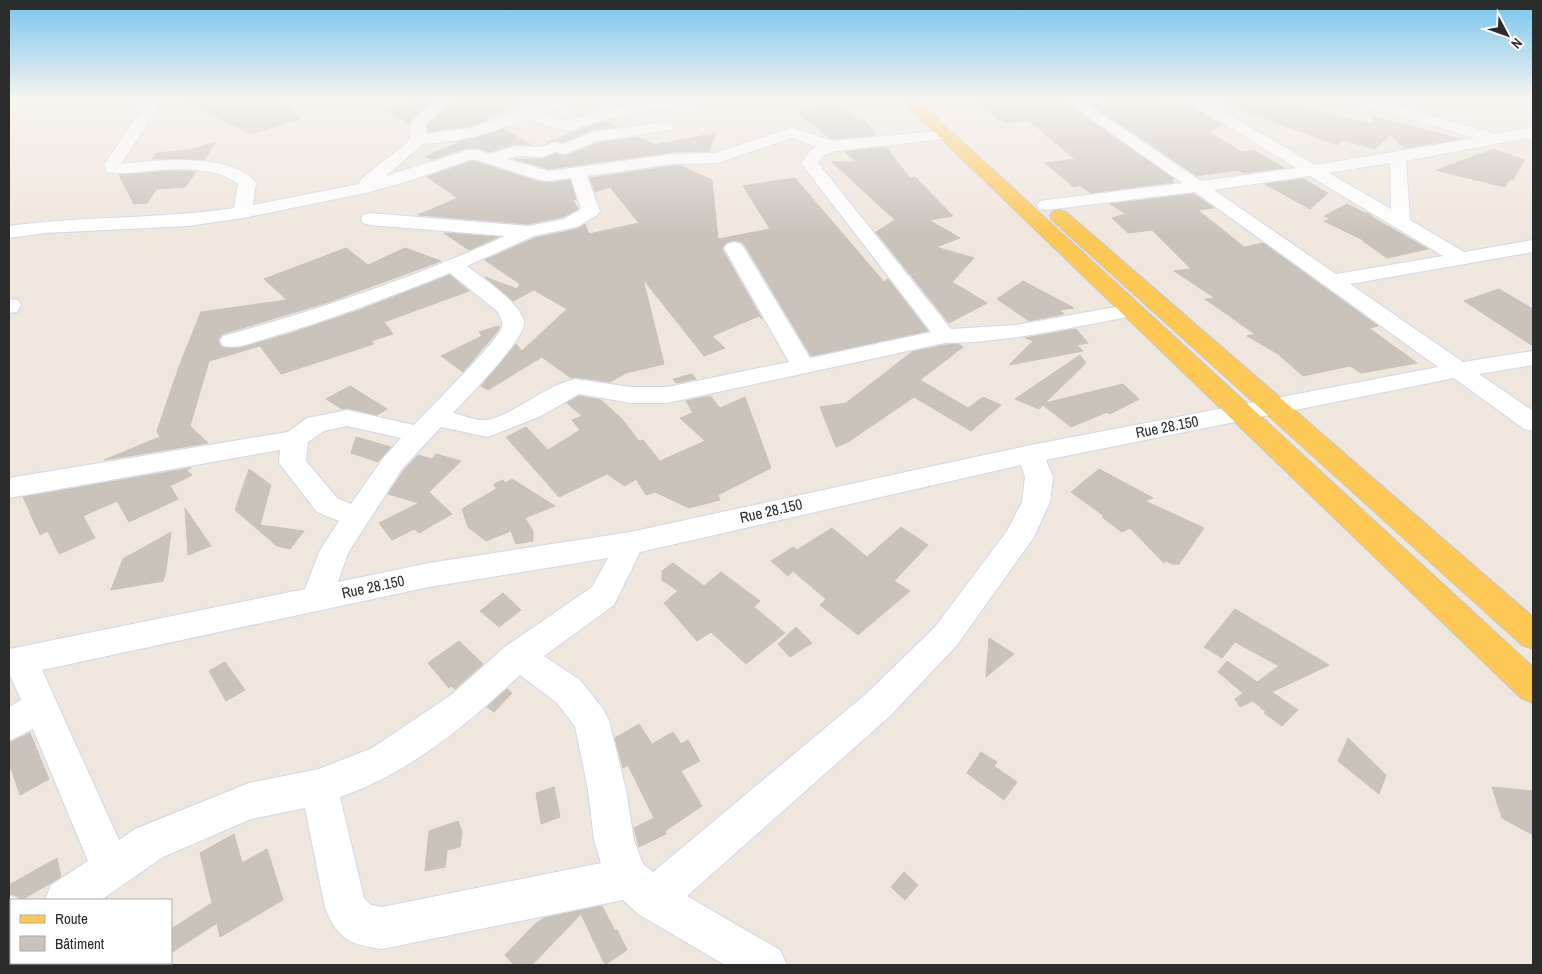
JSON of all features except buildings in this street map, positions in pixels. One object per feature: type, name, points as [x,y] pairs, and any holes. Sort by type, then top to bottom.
[{"type":"main road","points":[[956,143],[1533,688]]},
{"type":"main road","points":[[979,143],[1533,636]]},
{"type":"street","points":[[126,143],[112,165],[113,168],[121,169],[181,162],[209,166],[242,178],[247,183],[243,212]]},
{"type":"street","points":[[360,189],[415,143]]},
{"type":"street","points":[[490,159],[516,151],[542,152],[555,147],[565,149],[578,143]]},
{"type":"street","points":[[670,143],[673,159]]},
{"type":"street","points":[[9,232],[45,228],[188,220],[243,212],[360,189],[406,176],[467,155],[478,155],[539,175],[549,176],[673,159],[717,158],[761,143]]},
{"type":"street","points":[[824,143],[832,146]]},
{"type":"street","points":[[859,143],[832,146],[817,153],[809,164],[945,336]]},
{"type":"street","points":[[1135,143],[1533,423]]},
{"type":"street","points":[[1269,143],[1462,259]]},
{"type":"street","points":[[1046,205],[1317,171],[1474,143]]},
{"type":"street","points":[[1515,143],[1533,148]]},
{"type":"street","points":[[1398,158],[1401,222]]},
{"type":"street","points":[[370,219],[528,232],[570,223],[591,211],[577,172]]},
{"type":"street","points":[[231,341],[289,326],[350,305],[510,242],[528,232]]},
{"type":"street","points":[[1333,281],[1533,246]]},
{"type":"street","points":[[734,248],[803,366]]},
{"type":"street","points":[[317,599],[335,550],[393,462],[497,351],[513,329],[513,321],[507,308],[453,265]]},
{"type":"street","points":[[9,488],[295,439],[316,424],[347,418],[488,429],[532,410],[575,386],[631,395],[667,395],[945,336],[998,335],[1132,310]]},
{"type":"street","name":"Rue 28.150","points":[[15,662],[429,575],[630,543],[1032,454],[1460,370],[1533,358]]},
{"type":"street","points":[[295,439],[292,464],[327,505],[357,516]]},
{"type":"street","points":[[319,787],[346,908],[360,925],[382,928],[641,888],[878,705],[946,636],[1019,537],[1036,502],[1039,478],[1032,454]]},
{"type":"street","points":[[67,899],[111,867],[149,843],[249,801],[319,787],[348,777],[385,760],[463,706],[518,656],[603,596],[630,543]]},
{"type":"street","points":[[518,656],[568,691],[591,720],[607,790],[614,840],[620,864],[641,888],[766,965]]},
{"type":"street","points":[[15,662],[41,706],[111,867]]},
{"type":"street","points":[[9,725],[41,706]]}]
